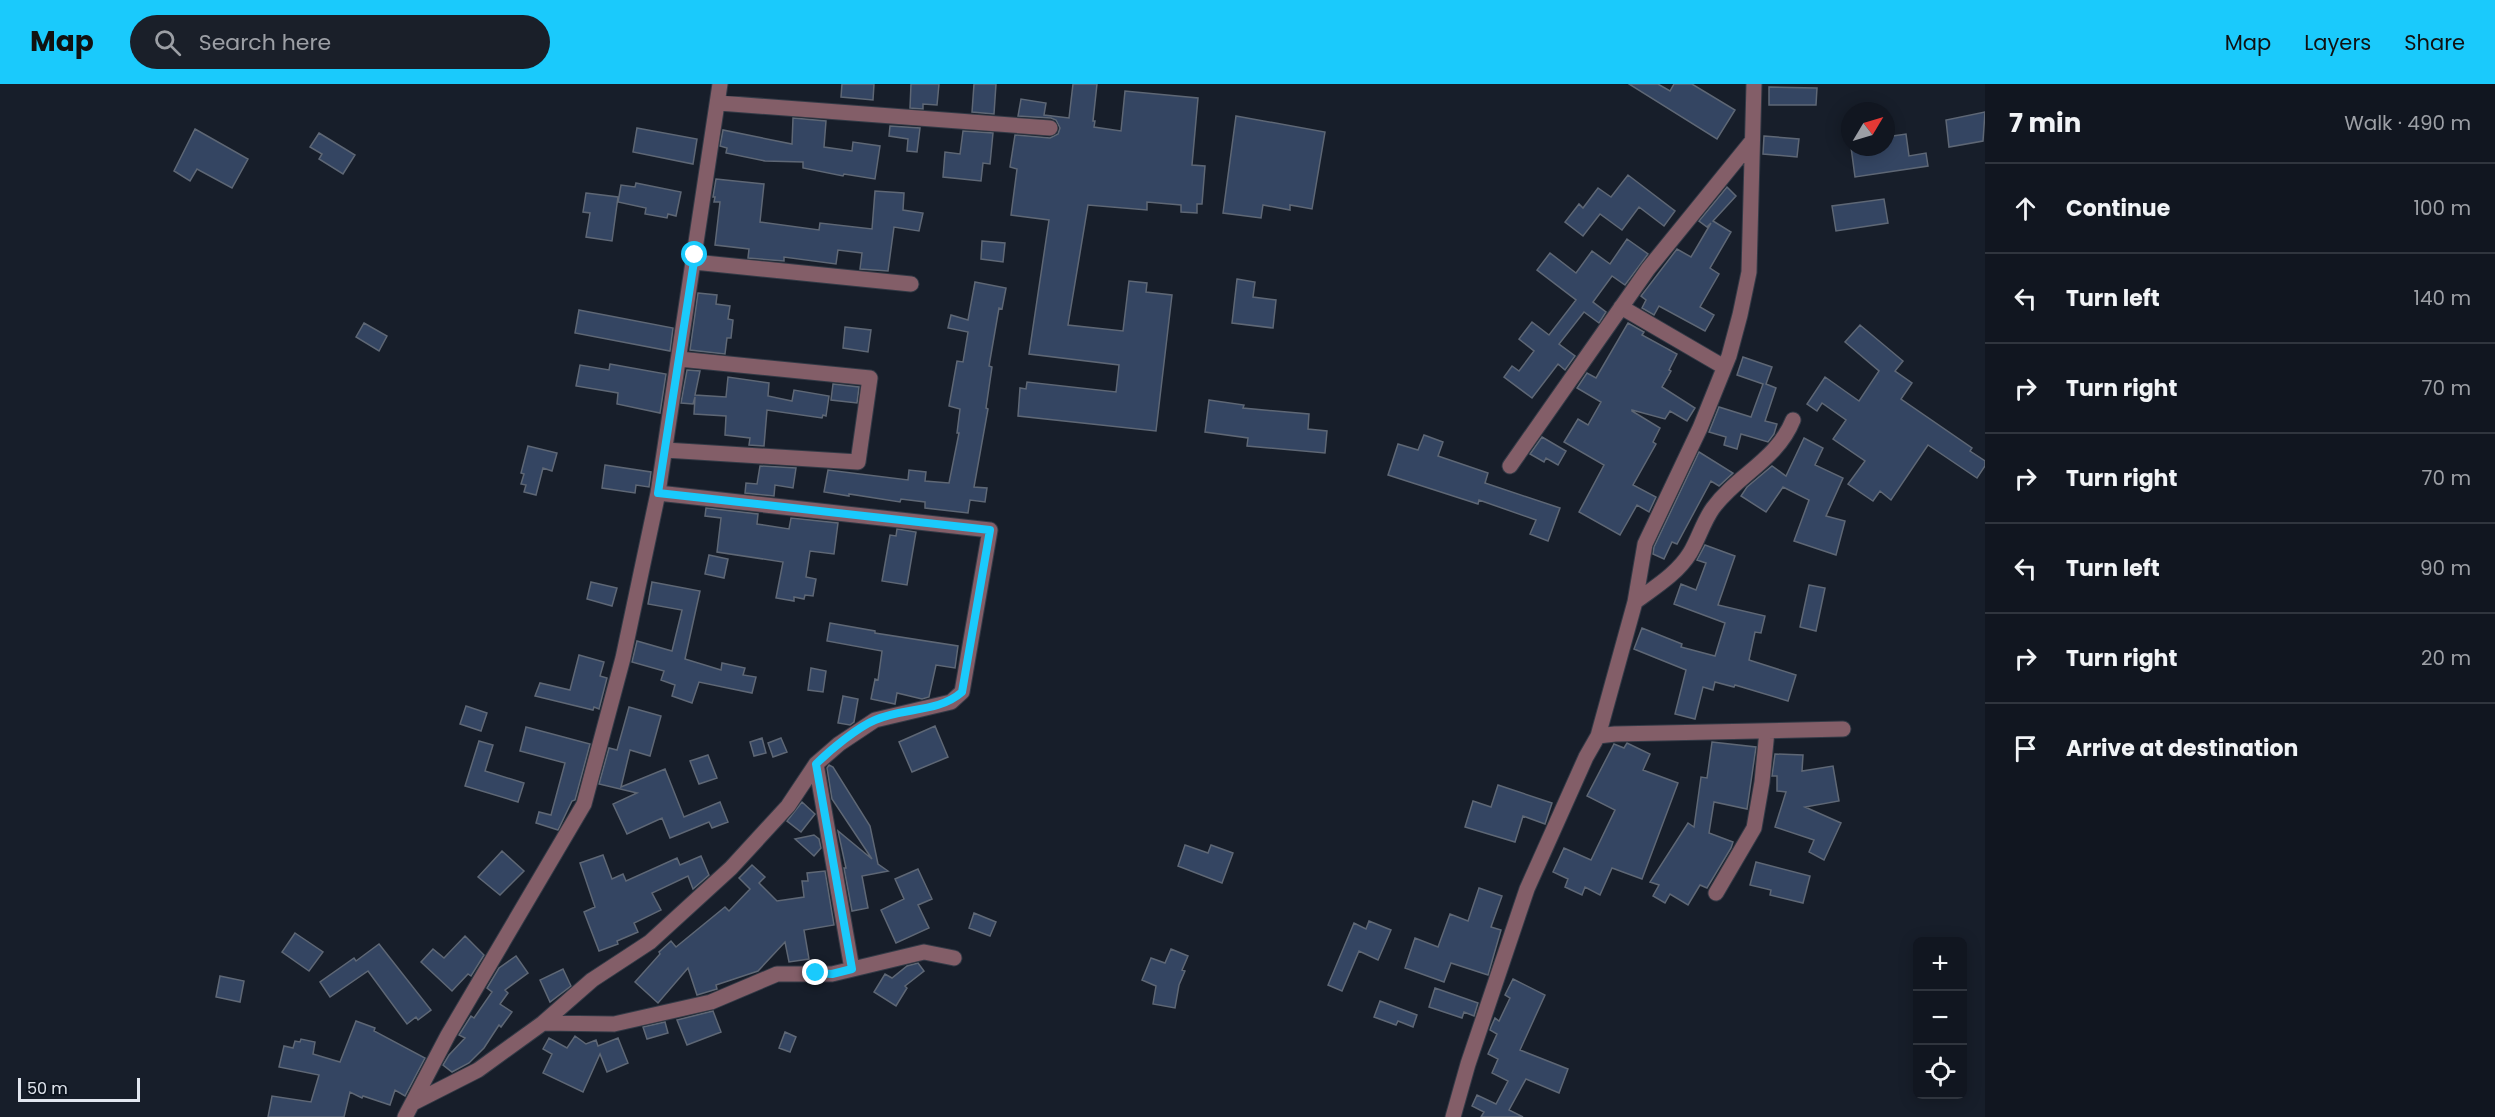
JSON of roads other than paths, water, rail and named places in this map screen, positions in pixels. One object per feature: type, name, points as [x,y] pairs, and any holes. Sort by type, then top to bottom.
[{"type":"street","points":[[405,1117],[448,1035],[584,804],[623,658],[658,493],[720,84]]},
{"type":"street","points":[[1453,1117],[1468,1064],[1527,890],[1586,757],[1598,736],[1635,602],[1645,544],[1700,428],[1724,367],[1740,315],[1749,272],[1754,84]]},
{"type":"street","points":[[718,103],[1050,128]]},
{"type":"street","points":[[1509,466],[1648,269],[1752,141]]},
{"type":"street","points":[[694,262],[910,284]]},
{"type":"street","points":[[1621,307],[1724,367]]},
{"type":"street","points":[[665,450],[858,462],[870,378],[679,359]]},
{"type":"street","points":[[1635,602],[1672,574],[1690,553],[1714,507],[1773,452],[1787,435],[1793,420]]},
{"type":"street","points":[[413,1103],[478,1070],[543,1023],[591,980],[650,942],[731,868],[788,806],[816,764],[839,744],[875,720],[951,702],[962,692],[990,530],[658,493]]},
{"type":"street","points":[[1598,736],[1843,729]]},
{"type":"street","points":[[1716,893],[1754,828],[1762,782],[1767,731]]},
{"type":"street","points":[[816,764],[852,969]]},
{"type":"street","points":[[543,1023],[615,1024],[711,1002],[777,974],[832,974],[924,952],[954,958]]}]
